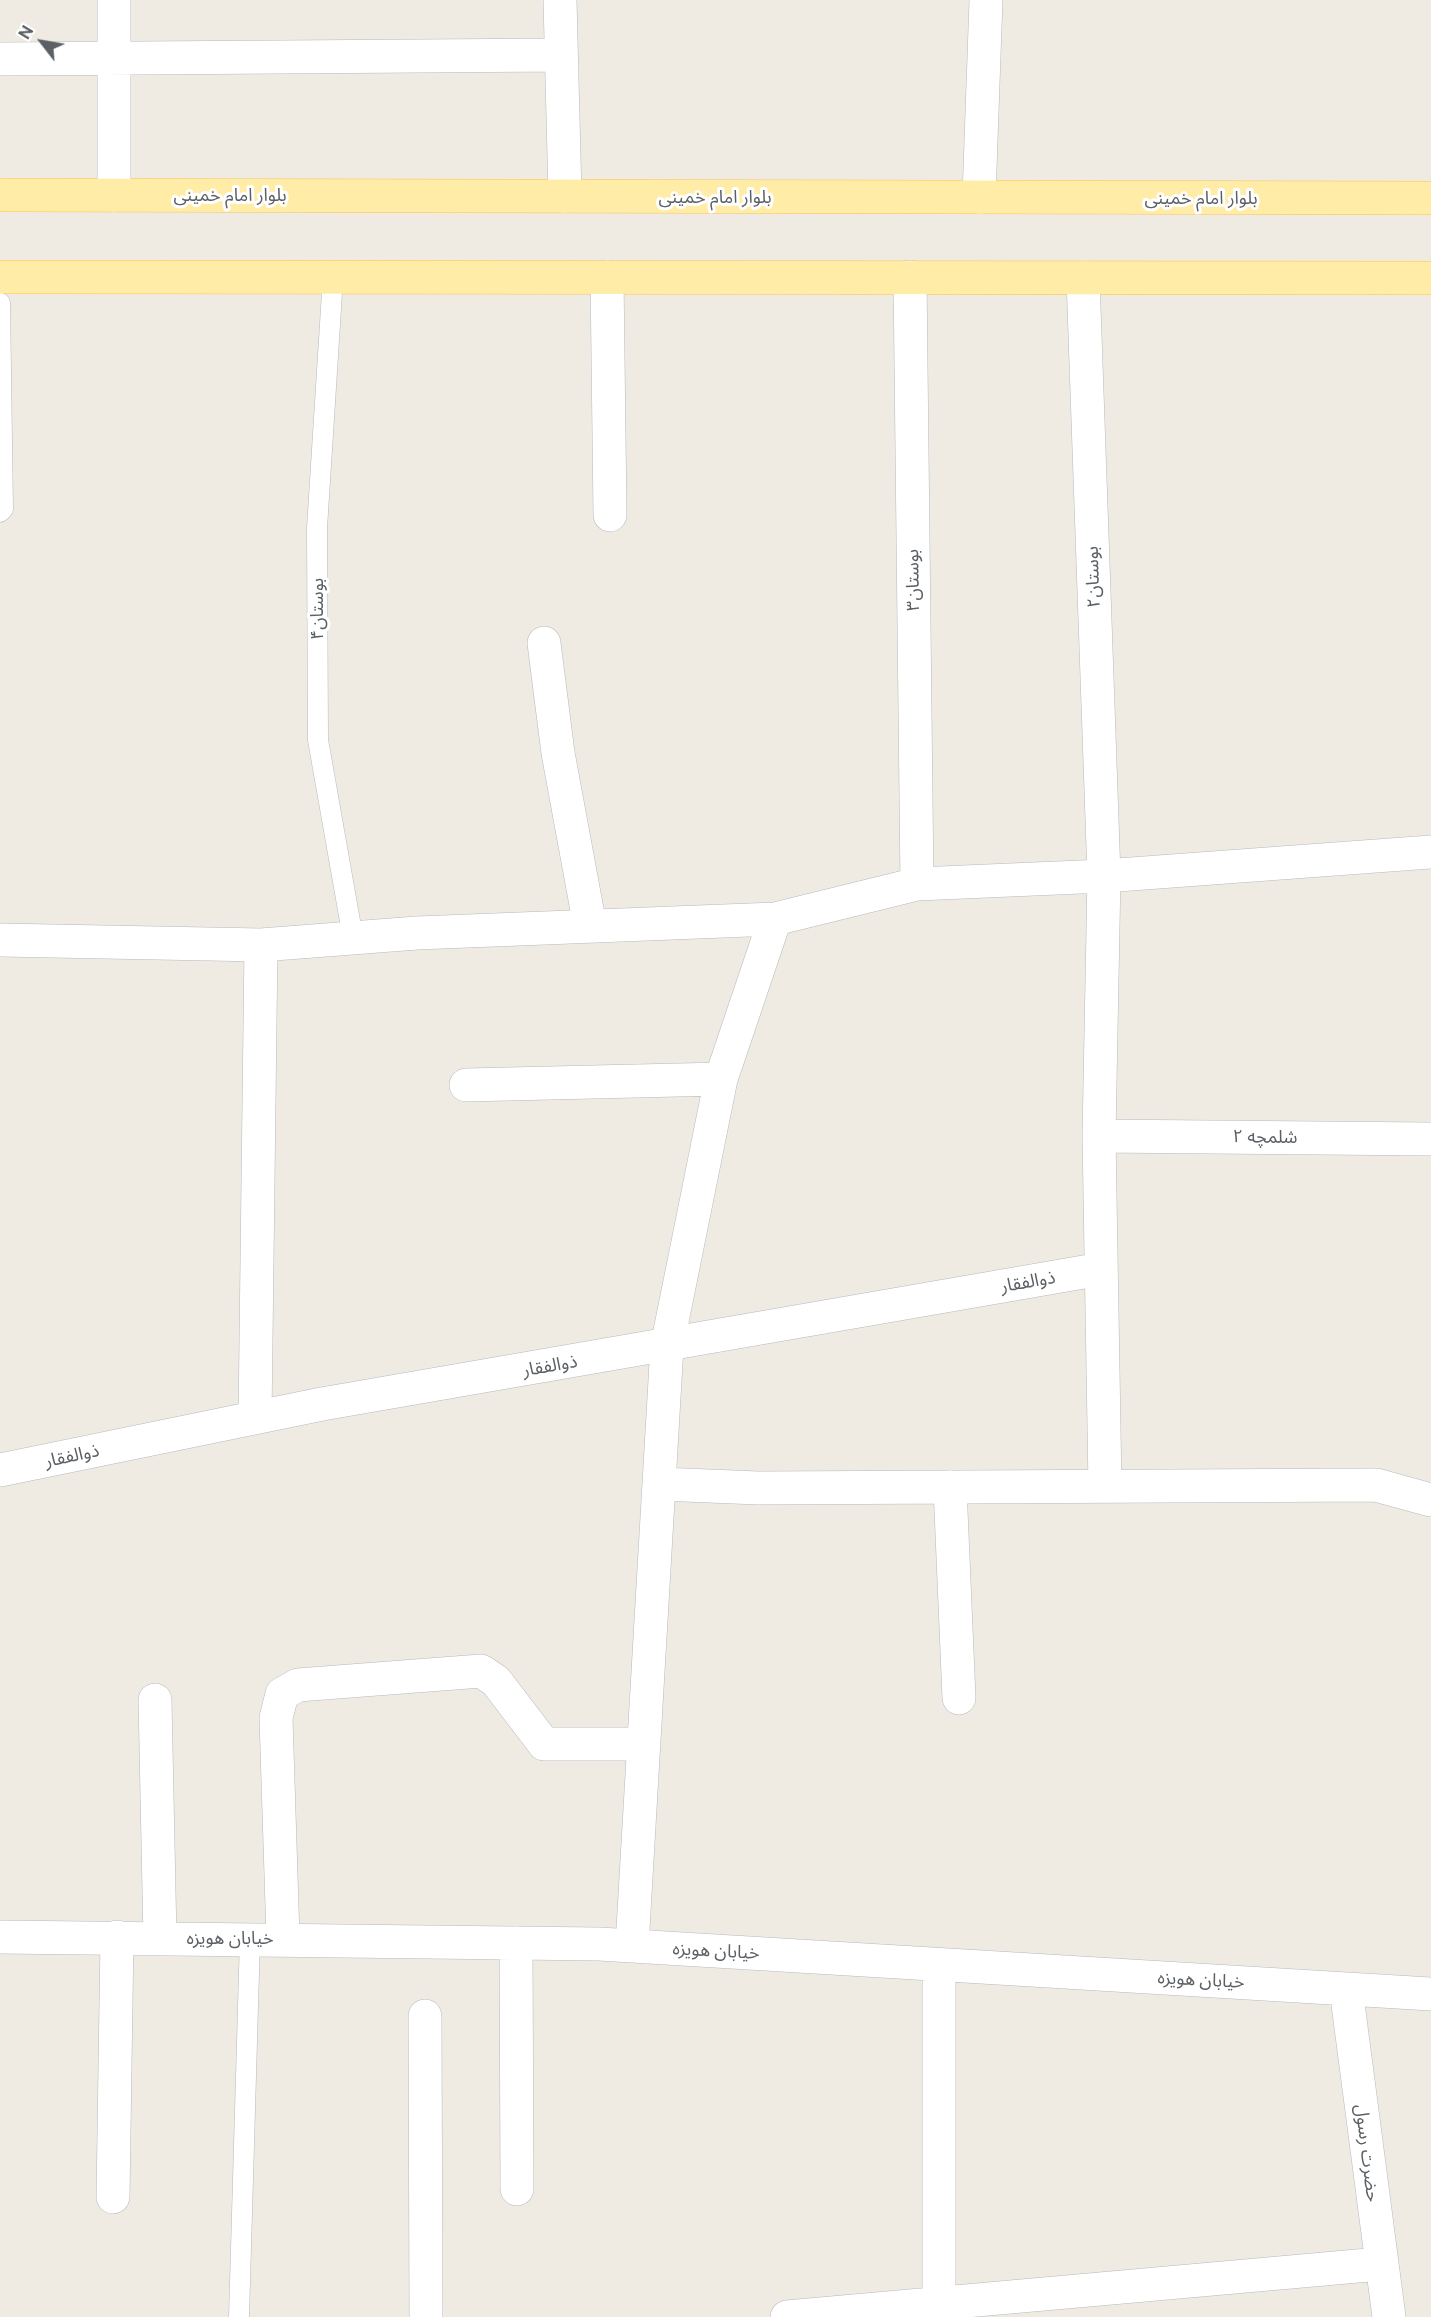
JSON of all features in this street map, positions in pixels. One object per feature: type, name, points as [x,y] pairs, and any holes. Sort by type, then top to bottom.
[{"type":"main road","name":"بلوار امام خمینی","points":[[0,195],[1431,198]]},
{"type":"main road","points":[[0,277],[1431,278]]},
{"type":"street","points":[[114,0],[114,195]]},
{"type":"street","points":[[560,0],[565,196]]},
{"type":"street","points":[[979,197],[986,0]]},
{"type":"street","points":[[0,59],[113,60],[561,55]]},
{"type":"street","points":[[607,277],[610,515]]},
{"type":"street","name":"بوستان۳","points":[[910,278],[917,884]]},
{"type":"street","name":"بوستان۲","points":[[1083,278],[1104,876],[1099,1136],[1105,1486]]},
{"type":"street","points":[[544,643],[558,753],[590,926]]},
{"type":"street","points":[[0,940],[261,945],[590,926],[776,919],[917,884],[1104,876],[1431,852]]},
{"type":"street","points":[[632,1946],[667,1346],[721,1078],[776,919]]},
{"type":"street","points":[[255,1418],[261,945]]},
{"type":"street","points":[[466,1084],[721,1078]]},
{"type":"street","name":"شلمچه ۲","points":[[1099,1136],[1431,1139]]},
{"type":"street","name":"ذوالفقار","points":[[0,1470],[255,1418],[1101,1269]]},
{"type":"street","points":[[660,1484],[758,1488],[1376,1485],[1431,1500]]},
{"type":"street","points":[[950,1487],[959,1698]]},
{"type":"street","points":[[283,1938],[276,1718],[282,1694],[298,1685],[481,1671],[496,1680],[544,1744],[644,1744]]},
{"type":"street","points":[[155,1701],[160,1938]]},
{"type":"street","name":"خیابان هویزه","points":[[0,1937],[283,1938],[632,1946],[1431,1994]]},
{"type":"street","points":[[112,2197],[117,1937]]},
{"type":"street","points":[[516,1943],[517,2189]]},
{"type":"street","points":[[938,2310],[939,1965]]},
{"type":"street","name":"حضرت رسول","points":[[1346,1989],[1380,2264],[1389,2317]]},
{"type":"street","points":[[425,2016],[426,2317]]},
{"type":"street","points":[[787,2317],[938,2310],[1380,2264]]},
{"type":"lane","name":"بوستان۴","points":[[333,277],[317,528],[318,740],[353,938]]},
{"type":"lane","points":[[0,303],[3,509],[0,512]]},
{"type":"lane","points":[[239,2317],[250,1938]]}]
